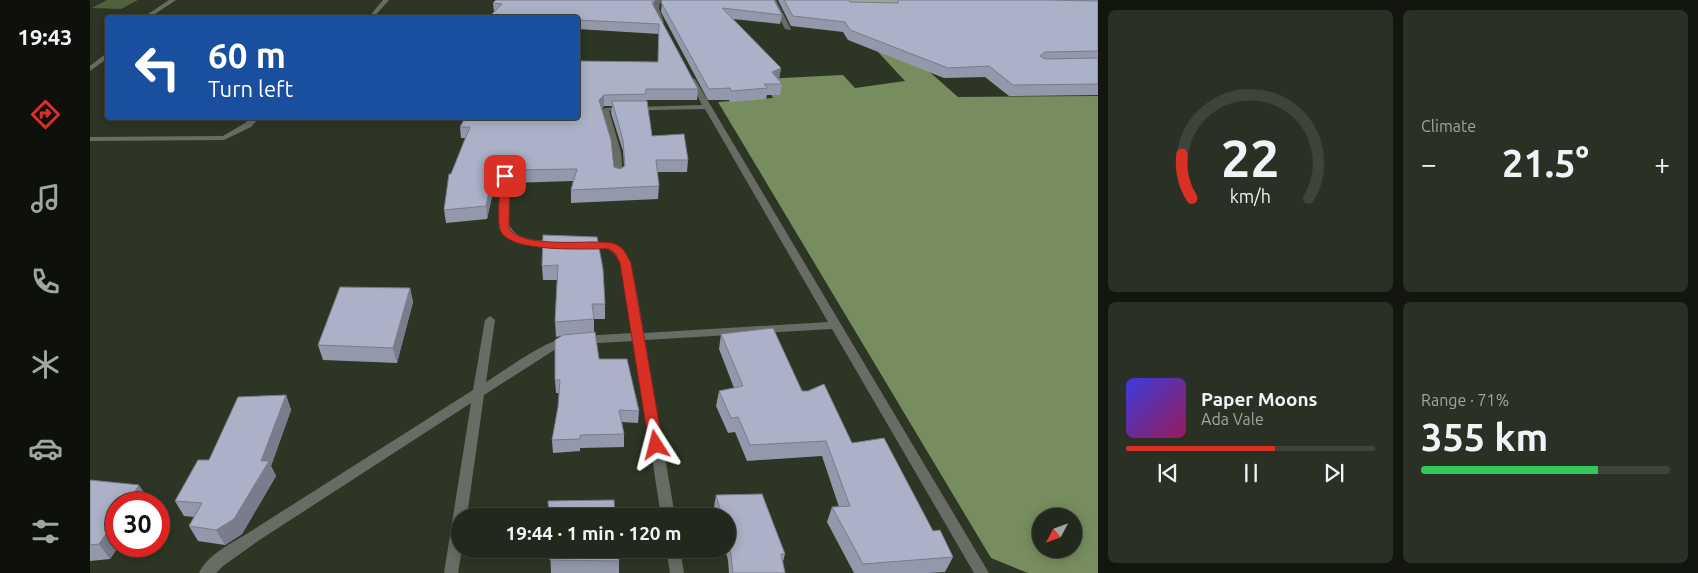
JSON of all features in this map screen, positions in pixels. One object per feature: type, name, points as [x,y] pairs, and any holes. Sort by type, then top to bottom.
[{"type":"main road","points":[[839,0],[917,2]]},
{"type":"street","points":[[149,15],[173,0]]},
{"type":"street","points":[[373,15],[386,0]]},
{"type":"street","points":[[658,0],[656,12],[666,29]]},
{"type":"street","points":[[773,0],[788,29]]},
{"type":"street","points":[[90,69],[105,56]]},
{"type":"street","points":[[688,73],[706,107],[982,573]]},
{"type":"street","points":[[619,178],[617,152],[606,109],[706,107]]},
{"type":"street","points":[[90,139],[224,138],[248,125],[252,120]]},
{"type":"street","points":[[505,176],[504,229],[509,236],[519,241],[612,246],[619,251],[625,263],[667,508]]},
{"type":"street","points":[[461,508],[490,320]]},
{"type":"street","points":[[206,573],[218,561],[253,537],[561,341],[639,338],[835,325]]},
{"type":"street","points":[[451,573],[453,558]]},
{"type":"street","points":[[674,558],[677,573]]},
{"type":"shaded area","points":[[107,0],[138,0],[121,9],[92,8]]},
{"type":"shaded area","points":[[878,52],[907,52],[958,97],[1098,96],[1098,573],[1028,573],[991,558],[718,102],[773,98],[762,79],[843,75],[855,88],[905,81]]},
{"type":"building","points":[[496,0],[653,0],[652,3],[698,89],[646,89],[646,94],[604,95],[599,100],[611,140],[614,167],[620,169],[625,166],[623,140],[612,101],[647,101],[652,136],[684,134],[688,160],[656,160],[659,186],[571,190],[577,169],[509,170],[510,163],[501,160],[497,171],[493,171],[486,206],[444,210],[449,174],[451,174],[470,127],[460,127],[464,120],[580,120],[580,61],[658,62],[659,24],[580,20],[580,15],[491,15],[502,4],[493,3]]},
{"type":"building","points":[[662,0],[774,0],[782,15],[722,8],[781,68],[772,72],[782,84],[764,84],[768,88],[731,91],[730,88],[709,89],[661,2]]},
{"type":"building","points":[[784,0],[849,0],[850,2],[898,3],[898,0],[1098,1],[1098,51],[1045,52],[1040,56],[1045,59],[1098,58],[1098,84],[1013,85],[989,66],[948,68],[850,30],[845,22],[793,16]]},
{"type":"building","points":[[543,235],[597,237],[603,269],[605,304],[592,304],[594,319],[555,322],[558,265],[542,266]]},
{"type":"building","points":[[340,287],[410,288],[393,348],[318,345]]},
{"type":"building","points":[[773,328],[802,391],[808,391],[824,384],[852,443],[884,438],[933,531],[940,530],[953,557],[863,564],[832,507],[850,506],[826,441],[750,445],[738,417],[731,418],[719,391],[743,386],[721,334]]},
{"type":"building","points":[[595,332],[599,359],[627,359],[639,411],[619,410],[624,434],[580,435],[580,439],[552,440],[558,407],[560,380],[555,380],[555,340],[563,335]]},
{"type":"building","points":[[286,395],[261,461],[269,461],[234,519],[216,530],[189,526],[202,503],[175,501],[198,460],[209,460],[238,397]]},
{"type":"building","points":[[90,480],[139,485],[135,492],[105,492],[105,535],[99,544],[90,545]]},
{"type":"building","points":[[762,494],[785,554],[781,554],[785,573],[733,573],[731,558],[736,558],[736,508],[720,508],[716,495]]},
{"type":"building","points":[[614,500],[614,508],[548,508],[548,501]]},
{"type":"building","points":[[550,558],[619,558],[619,561],[550,560]]},
{"type":"route","points":[[505,176],[504,229],[509,236],[519,241],[544,244],[612,246],[619,251],[625,263],[656,445]]}]
